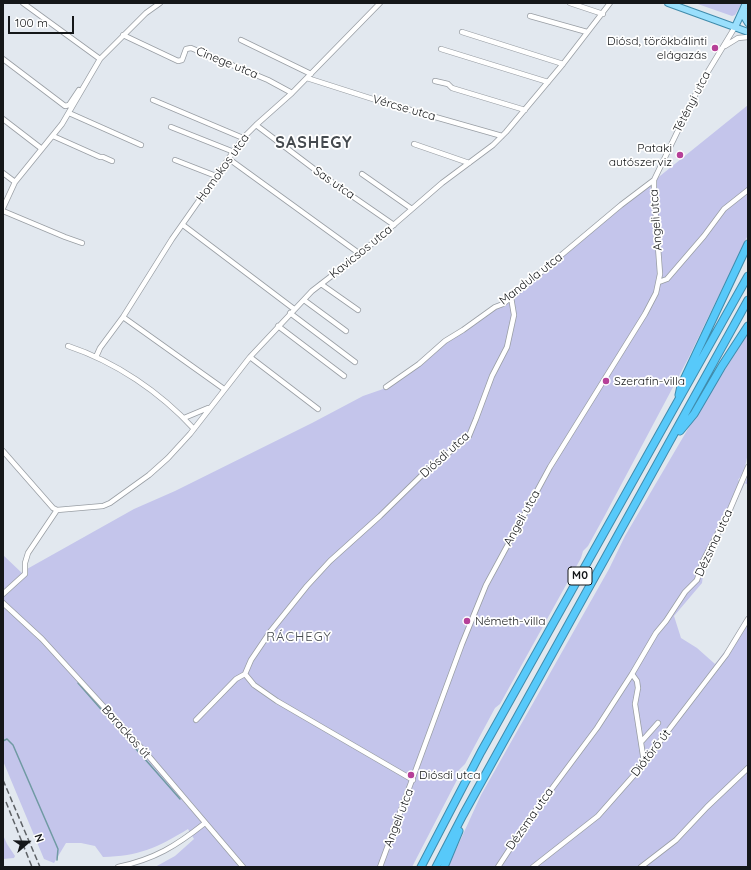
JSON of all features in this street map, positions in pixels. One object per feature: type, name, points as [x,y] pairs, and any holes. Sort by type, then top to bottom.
[{"type":"highway","points":[[678,400],[681,386],[748,244]]},
{"type":"highway","name":"M0","points":[[421,867],[485,745],[748,276]]},
{"type":"highway","name":"M0","points":[[436,867],[463,815],[748,300]]},
{"type":"highway","points":[[670,443],[694,414],[722,366],[748,326]]},
{"type":"highway","points":[[444,867],[461,828],[463,815]]},
{"type":"main road","points":[[668,3],[748,32]]},
{"type":"main road","points":[[734,27],[745,5]]},
{"type":"main road","points":[[745,5],[745,18],[748,23]]},
{"type":"street","points":[[23,3],[100,59]]},
{"type":"street","points":[[4,205],[15,182],[53,136],[69,113],[100,59],[146,14],[160,3]]},
{"type":"street","name":"Homokos utca","points":[[96,357],[102,344],[123,317],[183,225],[243,138],[292,93],[380,3]]},
{"type":"street","points":[[570,3],[603,14]]},
{"type":"street","name":"Kavicsos utca","points":[[56,510],[103,506],[110,503],[149,475],[168,458],[194,429],[250,357],[292,311],[321,284],[360,254],[442,183],[502,136],[563,64],[610,3]]},
{"type":"street","points":[[530,16],[587,32]]},
{"type":"street","name":"Tétényi utca","points":[[654,180],[701,83],[734,27]]},
{"type":"street","points":[[462,32],[563,64]]},
{"type":"street","name":"Cinege utca","points":[[124,35],[178,61],[182,60],[186,49],[191,48],[268,80],[292,93]]},
{"type":"street","points":[[723,47],[738,38],[748,37]]},
{"type":"street","name":"Vércse utca","points":[[241,40],[309,76],[379,101],[502,136]]},
{"type":"street","points":[[440,49],[548,82]]},
{"type":"street","points":[[3,59],[64,106],[69,105],[86,79],[90,76]]},
{"type":"street","points":[[435,81],[448,84],[452,88],[525,110]]},
{"type":"street","points":[[153,100],[243,138]]},
{"type":"street","points":[[69,113],[141,144]]},
{"type":"street","points":[[3,119],[42,149]]},
{"type":"street","name":"Sas utca","points":[[256,125],[326,178],[394,225]]},
{"type":"street","points":[[171,126],[234,152]]},
{"type":"street","points":[[53,136],[100,158],[103,157],[112,161]]},
{"type":"street","points":[[414,144],[469,163]]},
{"type":"street","points":[[229,159],[360,254]]},
{"type":"street","points":[[175,160],[216,176]]},
{"type":"street","points":[[3,173],[15,182]]},
{"type":"street","points":[[362,174],[412,209]]},
{"type":"street","name":"Angeli utca","points":[[380,867],[462,644],[486,584],[550,467],[653,301],[659,282],[660,266],[654,180]]},
{"type":"street","name":"Mandula utca","points":[[386,387],[419,364],[445,341],[511,297],[621,205],[654,180]]},
{"type":"street","points":[[659,282],[667,279],[704,236],[724,208],[748,190]]},
{"type":"street","points":[[3,211],[82,243]]},
{"type":"street","points":[[183,225],[355,362]]},
{"type":"street","points":[[321,284],[358,310]]},
{"type":"street","name":"Diósdi utca","points":[[196,720],[236,679],[245,674],[251,660],[270,632],[307,586],[330,561],[380,516],[422,475],[469,436],[492,376],[507,347],[514,315],[511,297]]},
{"type":"street","points":[[304,300],[346,332]]},
{"type":"street","points":[[123,317],[224,389]]},
{"type":"street","points":[[278,326],[344,376]]},
{"type":"street","points":[[68,346],[96,357],[150,389],[184,418],[194,429]]},
{"type":"street","points":[[250,357],[318,409]]},
{"type":"street","name":"Kavicsos utca","points":[[184,418],[210,407]]},
{"type":"street","points":[[196,413],[202,418]]},
{"type":"street","points":[[3,451],[52,508],[56,510],[28,553],[25,563],[25,574],[3,594]]},
{"type":"street","name":"Dézsma utca","points":[[498,867],[530,818],[597,728],[632,674],[656,633],[666,621],[685,592],[697,580],[703,561],[728,514],[748,467]]},
{"type":"street","name":"Barackos út","points":[[3,602],[42,639],[146,753],[243,867]]},
{"type":"street","name":"Diótörő út","points":[[533,867],[598,816],[635,774],[726,655],[748,619]]},
{"type":"street","points":[[245,674],[254,685],[277,701],[413,780]]},
{"type":"street","points":[[632,674],[637,681],[638,688],[635,704],[644,762]]},
{"type":"street","points":[[642,742],[658,724]]},
{"type":"street","points":[[641,867],[676,840],[707,807],[748,768]]},
{"type":"street","points":[[118,867],[143,861],[164,852],[205,823]]},
{"type":"shaded area","points":[[695,3],[742,3],[735,15],[732,16]]},
{"type":"shaded area","points":[[748,105],[748,235],[689,357],[604,517],[588,546],[583,551],[581,558],[500,704],[495,708],[465,764],[457,772],[458,778],[412,867],[155,867],[175,856],[194,839],[188,829],[157,846],[138,853],[103,857],[95,846],[81,843],[66,843],[54,863],[44,859],[3,761],[3,555],[23,574],[27,569],[134,509],[175,491],[363,396],[386,388],[437,347],[500,305]]},
{"type":"shaded area","points":[[748,333],[748,453],[744,472],[738,480],[745,483],[704,567],[702,583],[674,616],[681,638],[697,648],[715,664],[740,632],[748,616],[748,867],[448,867],[481,795],[609,569],[625,536],[692,422]]},
{"type":"shaded area","points":[[748,474],[748,485],[745,483]]},
{"type":"shaded area","points":[[3,835],[15,856],[14,858],[3,859]]},
{"type":"waterway","points":[[78,683],[180,799]]},
{"type":"waterway","points":[[3,741],[7,739],[13,745],[58,849],[57,860]]},
{"type":"railway","points":[[3,780],[40,867]]},
{"type":"railway","points":[[6,802],[32,867]]},
{"type":"place","name":"Diósd, törökbálinti elágazás","points":[[715,48]]},
{"type":"place","name":"Pataki autószerviz","points":[[680,155]]},
{"type":"place","name":"Szerafin-villa","points":[[606,381]]},
{"type":"place","name":"Németh-villa","points":[[467,621]]},
{"type":"place","name":"Diósdi utca","points":[[411,775]]},
{"type":"district","name":"SASHEGY","points":[[314,143]]},
{"type":"district","name":"RÁCHEGY","points":[[299,637]]}]
